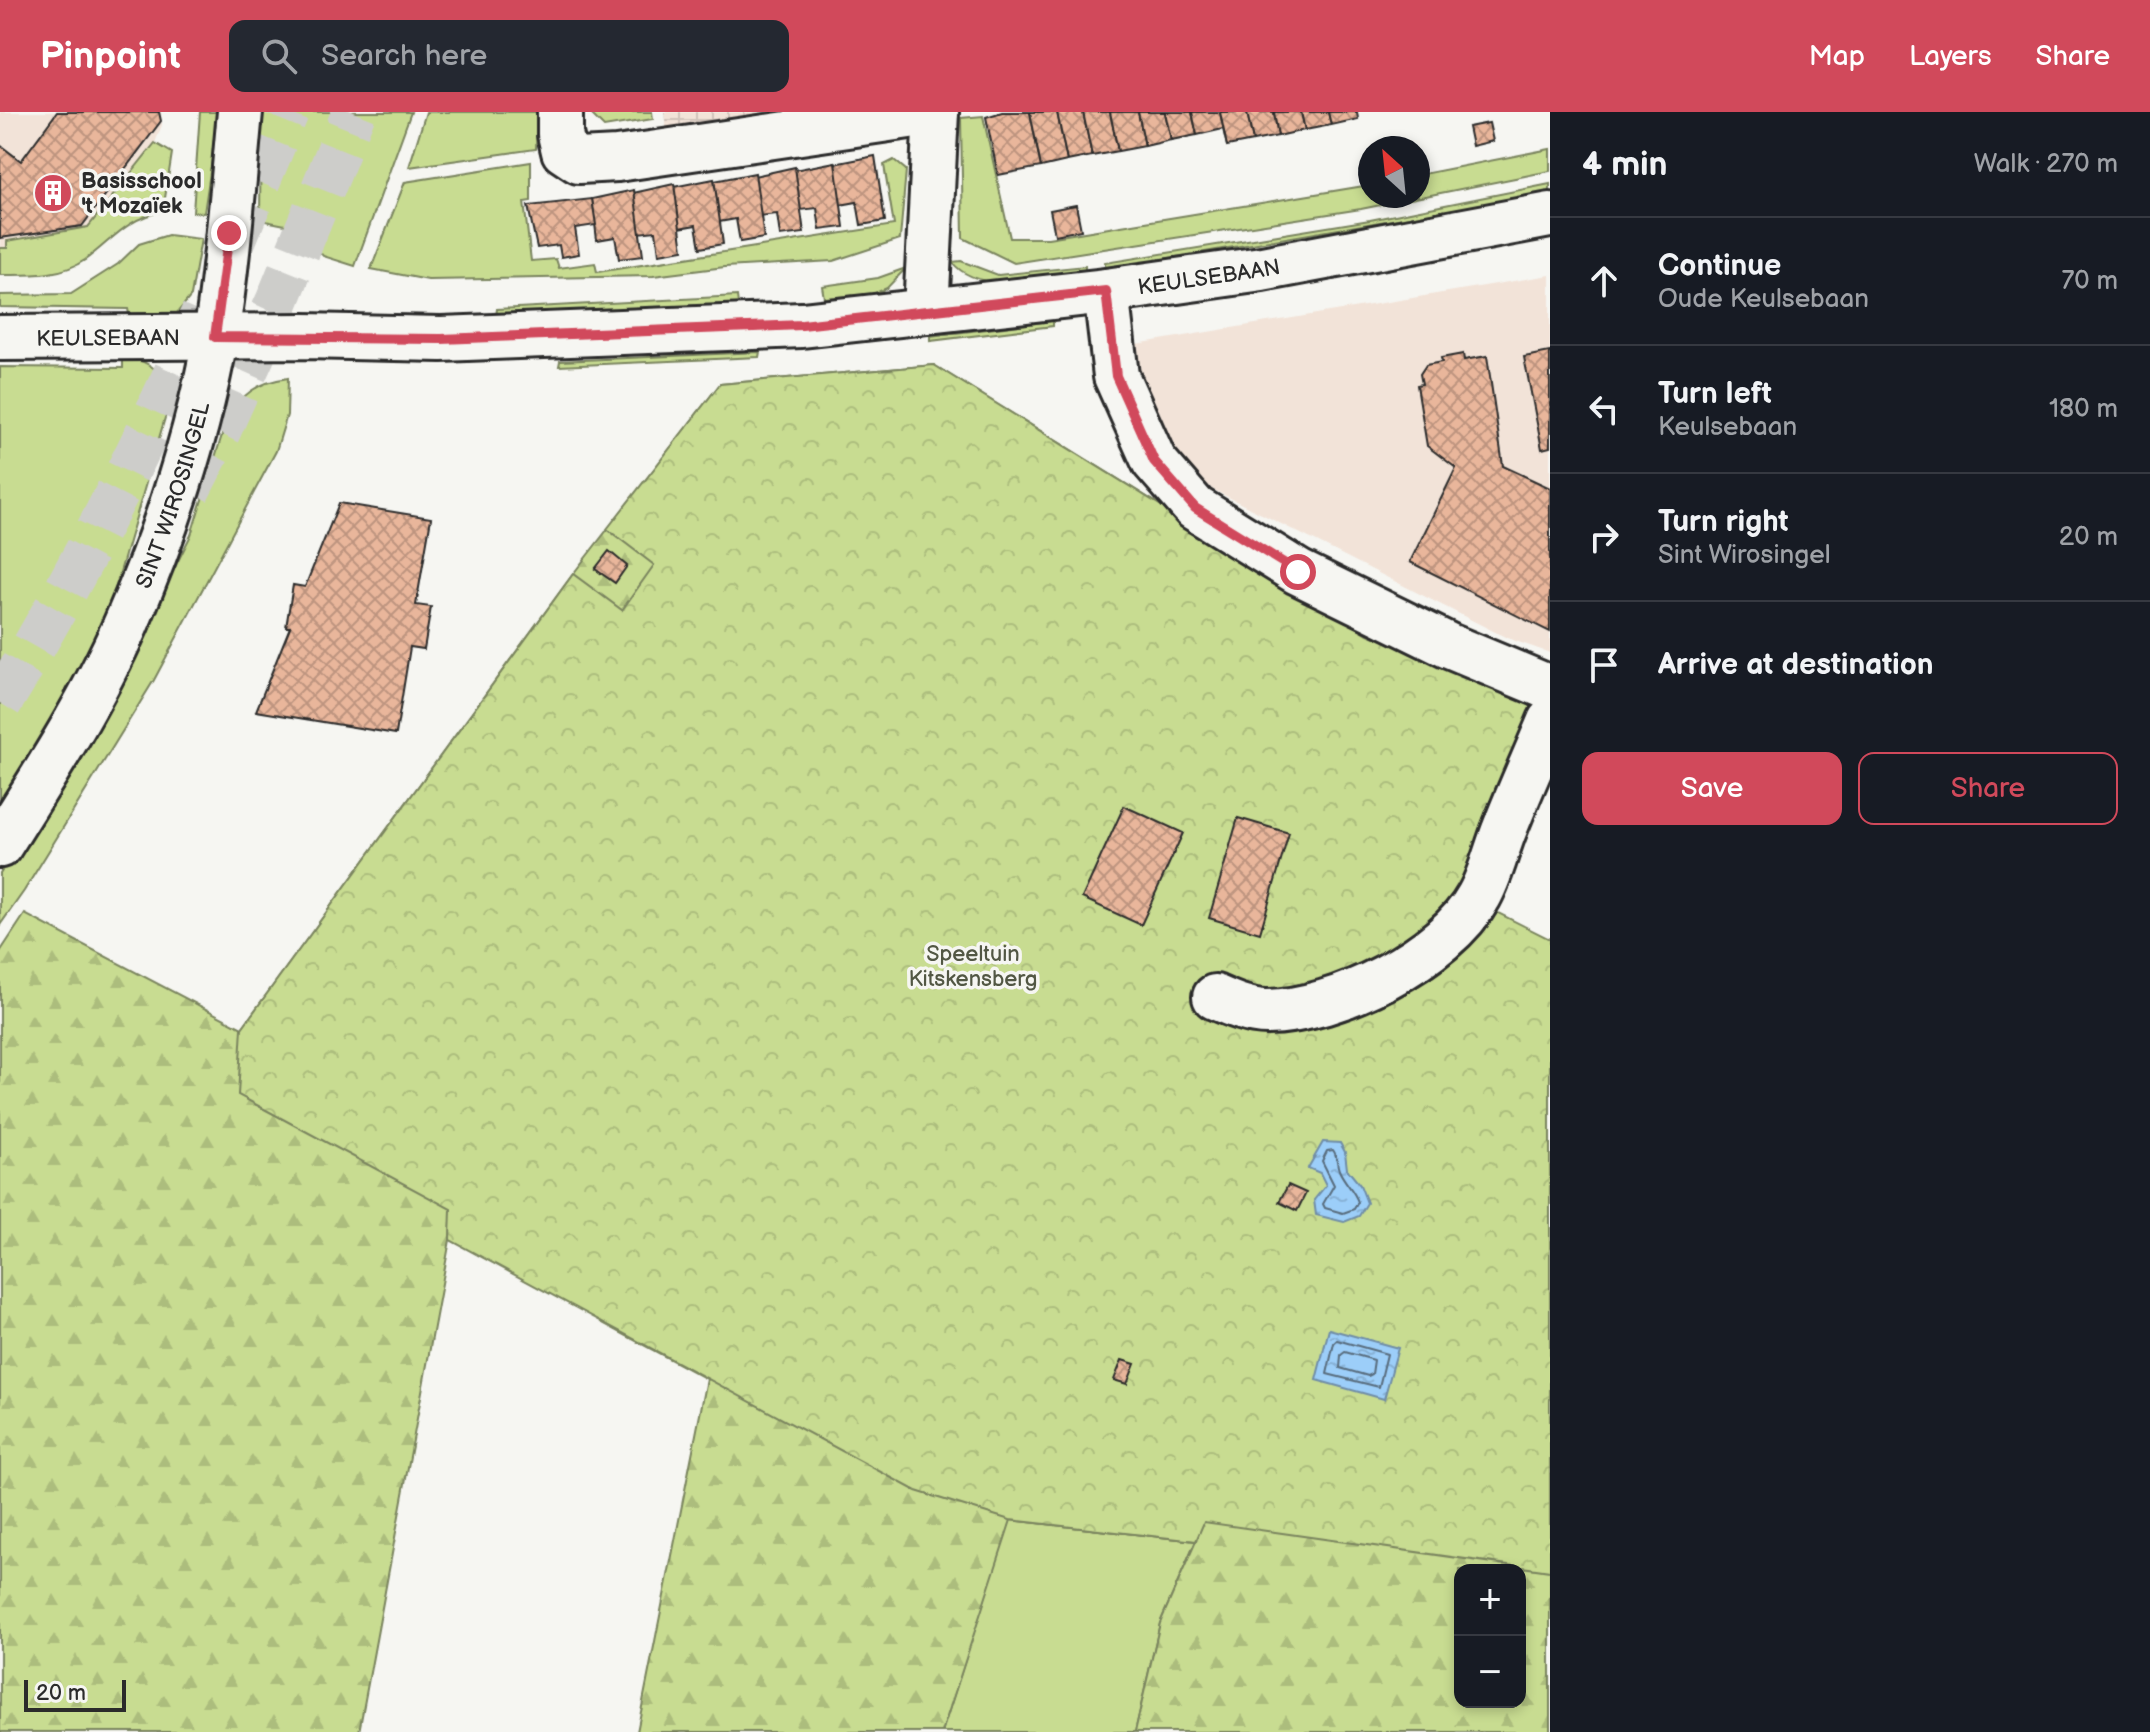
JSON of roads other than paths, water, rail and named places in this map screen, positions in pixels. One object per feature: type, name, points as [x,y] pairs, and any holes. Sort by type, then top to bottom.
[{"type":"street","name":"SINT WIROSINGEL","points":[[0,845],[51,764],[126,625],[172,510],[215,337],[229,233],[240,112]]},
{"type":"street","points":[[562,132],[579,161],[617,159],[936,112],[926,311]]},
{"type":"street","name":"KEULSEBAAN","points":[[0,338],[495,338],[802,325],[1106,291],[1262,269],[1550,215]]},
{"type":"street","points":[[1106,291],[1116,376],[1154,461],[1195,508],[1298,572],[1449,646],[1550,688]]},
{"type":"street","points":[[1215,997],[1237,1007],[1265,1012],[1296,1009],[1382,978],[1430,951],[1454,930],[1479,896],[1550,721]]},
{"type":"water","points":[[1323,1142],[1340,1143],[1345,1152],[1347,1169],[1360,1185],[1367,1203],[1359,1216],[1344,1222],[1316,1215],[1314,1200],[1326,1185],[1320,1173],[1308,1168]]},
{"type":"water","points":[[1329,1329],[1398,1348],[1384,1399],[1316,1380]]},
{"type":"tunnel","points":[[233,243],[287,112]]},
{"type":"tunnel","points":[[188,491],[219,431],[278,300],[354,112]]},
{"type":"tunnel","points":[[0,703],[57,607],[109,508],[206,306]]},
{"type":"place","name":"Basisschool 't Mozaïek","points":[[53,193]]},
{"type":"park label","name":"Speeltuin Kitskensberg","points":[[973,966]]}]
